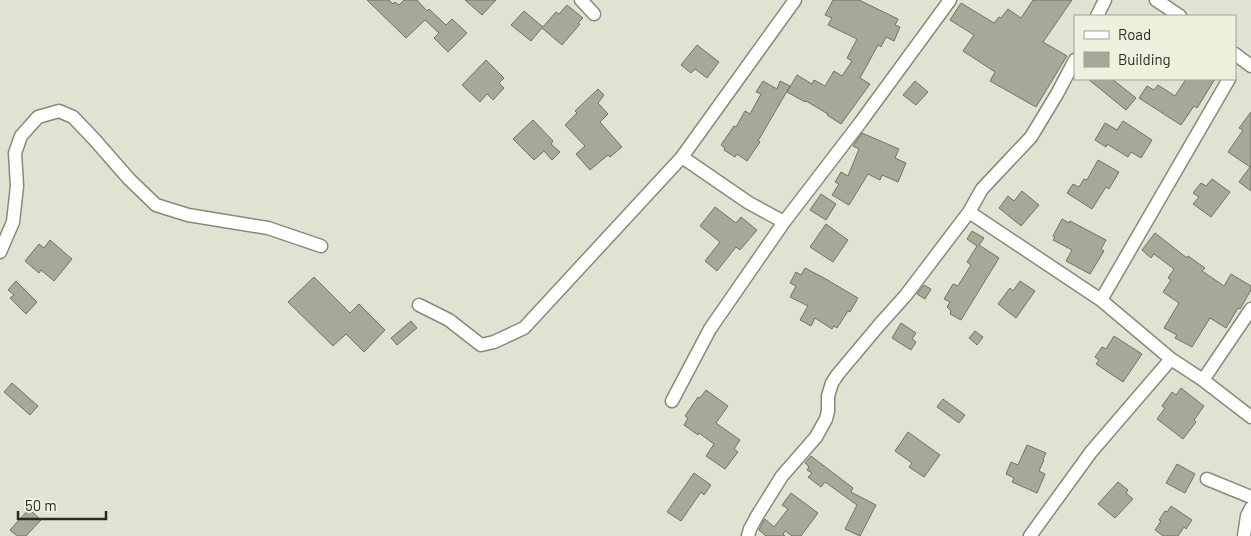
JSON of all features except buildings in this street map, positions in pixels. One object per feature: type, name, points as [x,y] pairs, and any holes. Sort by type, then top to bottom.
[{"type":"street","points":[[581,0],[594,14]]},
{"type":"street","points":[[419,305],[449,320],[481,345],[494,342],[524,328],[682,157],[795,0]]},
{"type":"street","points":[[672,401],[710,329],[784,222],[860,123],[950,0]]},
{"type":"street","points":[[1098,15],[1106,0]]},
{"type":"street","points":[[1156,0],[1178,15]]},
{"type":"street","points":[[748,536],[757,516],[782,476],[816,437],[826,419],[828,396],[832,383],[838,374],[906,295],[969,212],[982,189],[1031,137],[1074,62]]},
{"type":"street","points":[[1101,300],[1227,80]]},
{"type":"street","points":[[0,252],[13,222],[17,186],[15,153],[21,136],[38,117],[59,112],[73,117],[129,179],[156,205],[188,215],[268,228],[321,246]]},
{"type":"street","points":[[682,157],[749,203],[784,222]]},
{"type":"street","points":[[969,212],[1101,300],[1171,359],[1203,380],[1251,417]]},
{"type":"street","points":[[1203,380],[1251,308]]},
{"type":"street","points":[[1030,536],[1091,452],[1171,359]]},
{"type":"street","points":[[1207,479],[1251,497]]},
{"type":"street","points":[[1244,536],[1247,516],[1251,508]]}]
